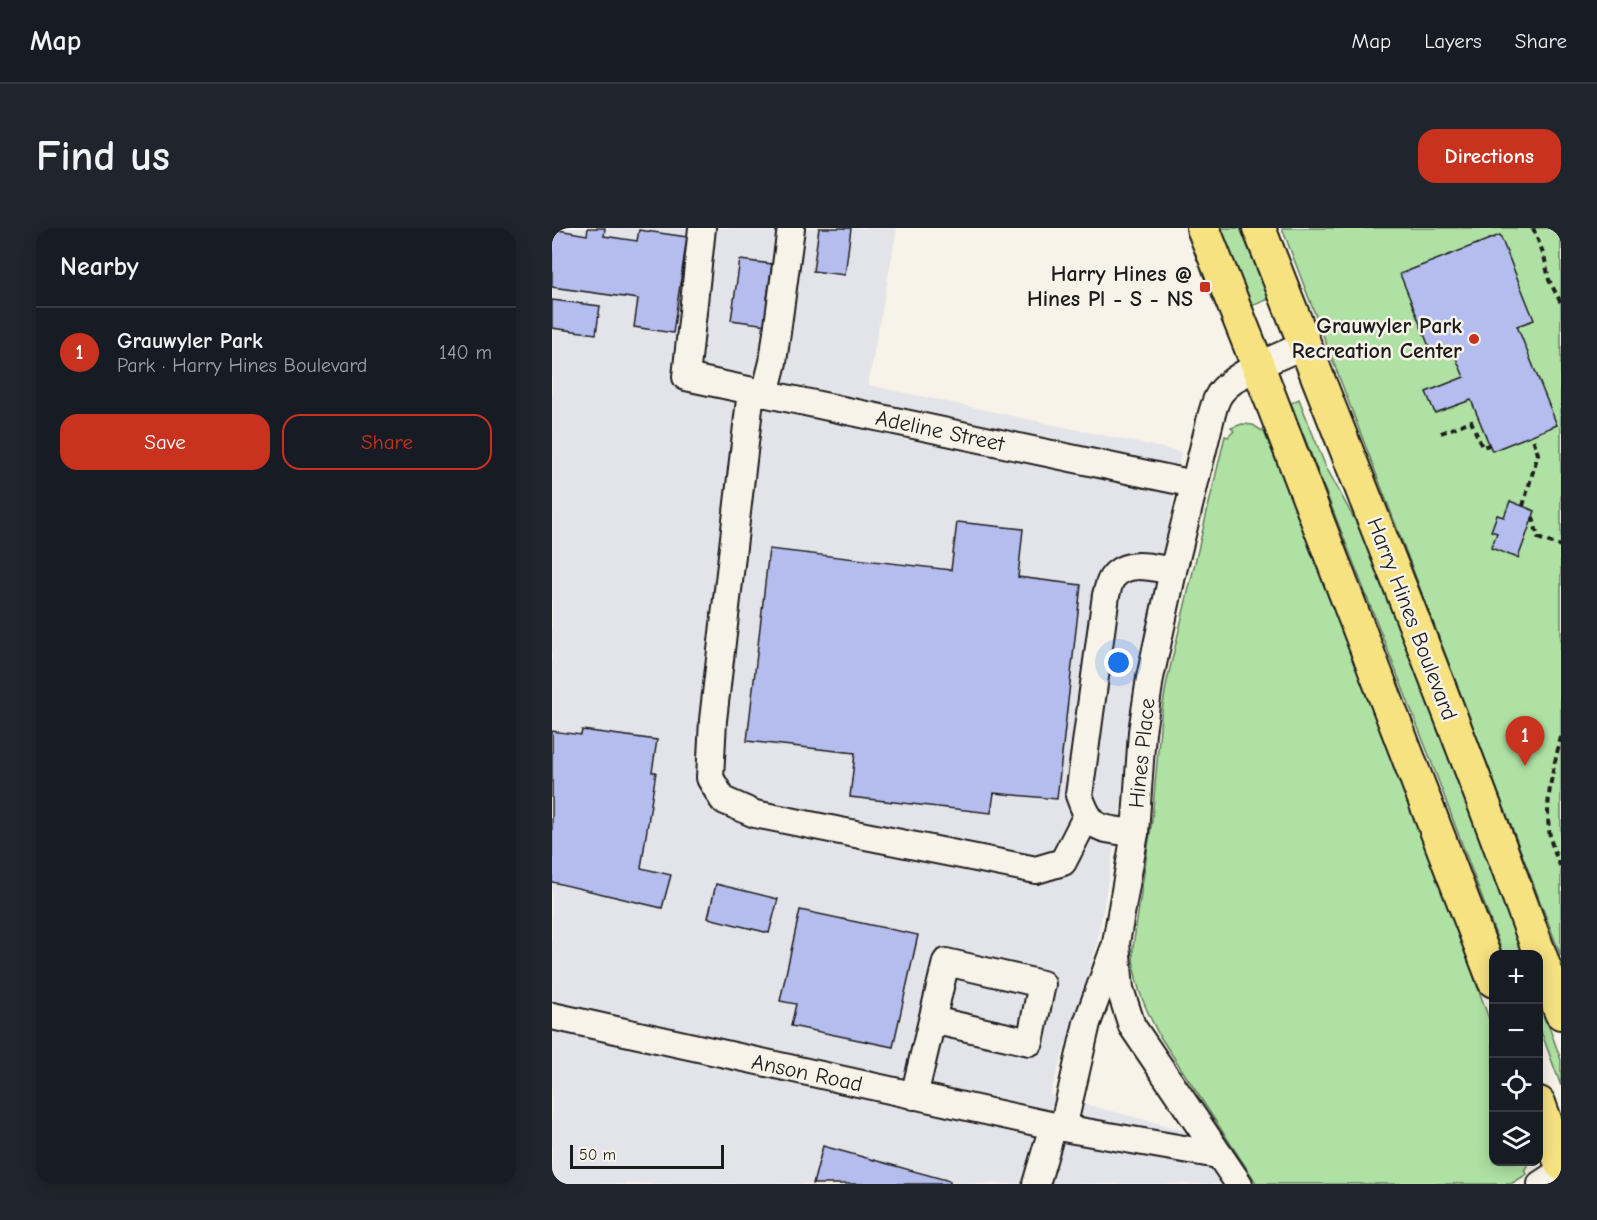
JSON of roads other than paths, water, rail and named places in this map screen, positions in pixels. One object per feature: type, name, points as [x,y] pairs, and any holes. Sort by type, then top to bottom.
[{"type":"main road","points":[[1203,228],[1489,968]]},
{"type":"main road","name":"Harry Hines Boulevard","points":[[1258,228],[1398,581],[1531,928],[1561,1013]]},
{"type":"main road","points":[[1542,1112],[1561,1164]]},
{"type":"street","name":"Adeline Street","points":[[702,228],[686,377],[1194,484]]},
{"type":"street","points":[[791,228],[773,362],[758,392],[713,720],[710,778],[723,800],[755,814],[1036,870],[1063,862],[1086,817]]},
{"type":"street","name":"Hines Place","points":[[1234,1181],[1132,1026],[1120,989],[1116,943],[1135,832],[1143,721],[1150,678],[1173,571],[1211,417],[1219,395],[1225,388],[1258,366],[1305,345]]},
{"type":"street","points":[[1135,832],[1099,828],[1086,817],[1079,795],[1106,595],[1112,578],[1122,568],[1144,566],[1173,571]]},
{"type":"street","points":[[1036,1184],[1058,1127],[1087,1023],[1116,943]]},
{"type":"street","name":"Anson Road","points":[[552,1016],[1058,1127],[1218,1155]]},
{"type":"street","points":[[914,1096],[932,1020]]},
{"type":"street","points":[[1541,1184],[1561,1172]]},
{"type":"place","name":"Harry Hines @ Hines Pl - S - NS","points":[[1205,287]]},
{"type":"place","name":"Grauwyler Park Recreation Center","points":[[1474,339]]},
{"type":"place","name":"Grauwyler Park","points":[[1525,766]]}]
